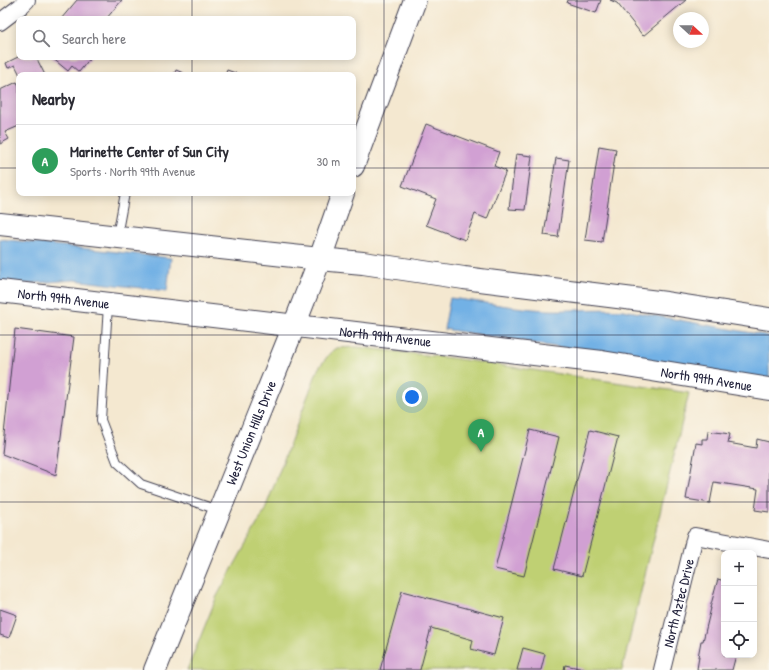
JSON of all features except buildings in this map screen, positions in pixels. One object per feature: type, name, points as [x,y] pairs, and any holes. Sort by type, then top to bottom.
[{"type":"main road","points":[[356,158],[415,0]]},
{"type":"main road","name":"West Union Hills Drive","points":[[155,670],[294,326],[320,259],[342,196]]},
{"type":"main road","points":[[0,224],[363,263],[464,278],[666,303],[769,319]]},
{"type":"main road","name":"North 99th Avenue","points":[[0,291],[602,362],[769,389]]},
{"type":"street","points":[[0,22],[27,0]]},
{"type":"street","name":"North Aztec Drive","points":[[662,670],[695,536],[769,550]]},
{"type":"lane","points":[[117,236],[124,196]]},
{"type":"lane","points":[[108,304],[101,420],[117,462],[141,484],[219,511]]},
{"type":"green space","points":[[357,347],[451,358],[689,393],[622,670],[187,670],[217,596],[264,512],[318,369],[330,353],[337,348]]},
{"type":"water","points":[[0,239],[171,258],[167,291],[74,280],[10,285],[0,283]]},
{"type":"water","points":[[450,298],[546,310],[623,310],[769,336],[769,381],[444,329]]},
{"type":"place","name":"Marinette Center of Sun City","points":[[481,452]]}]
